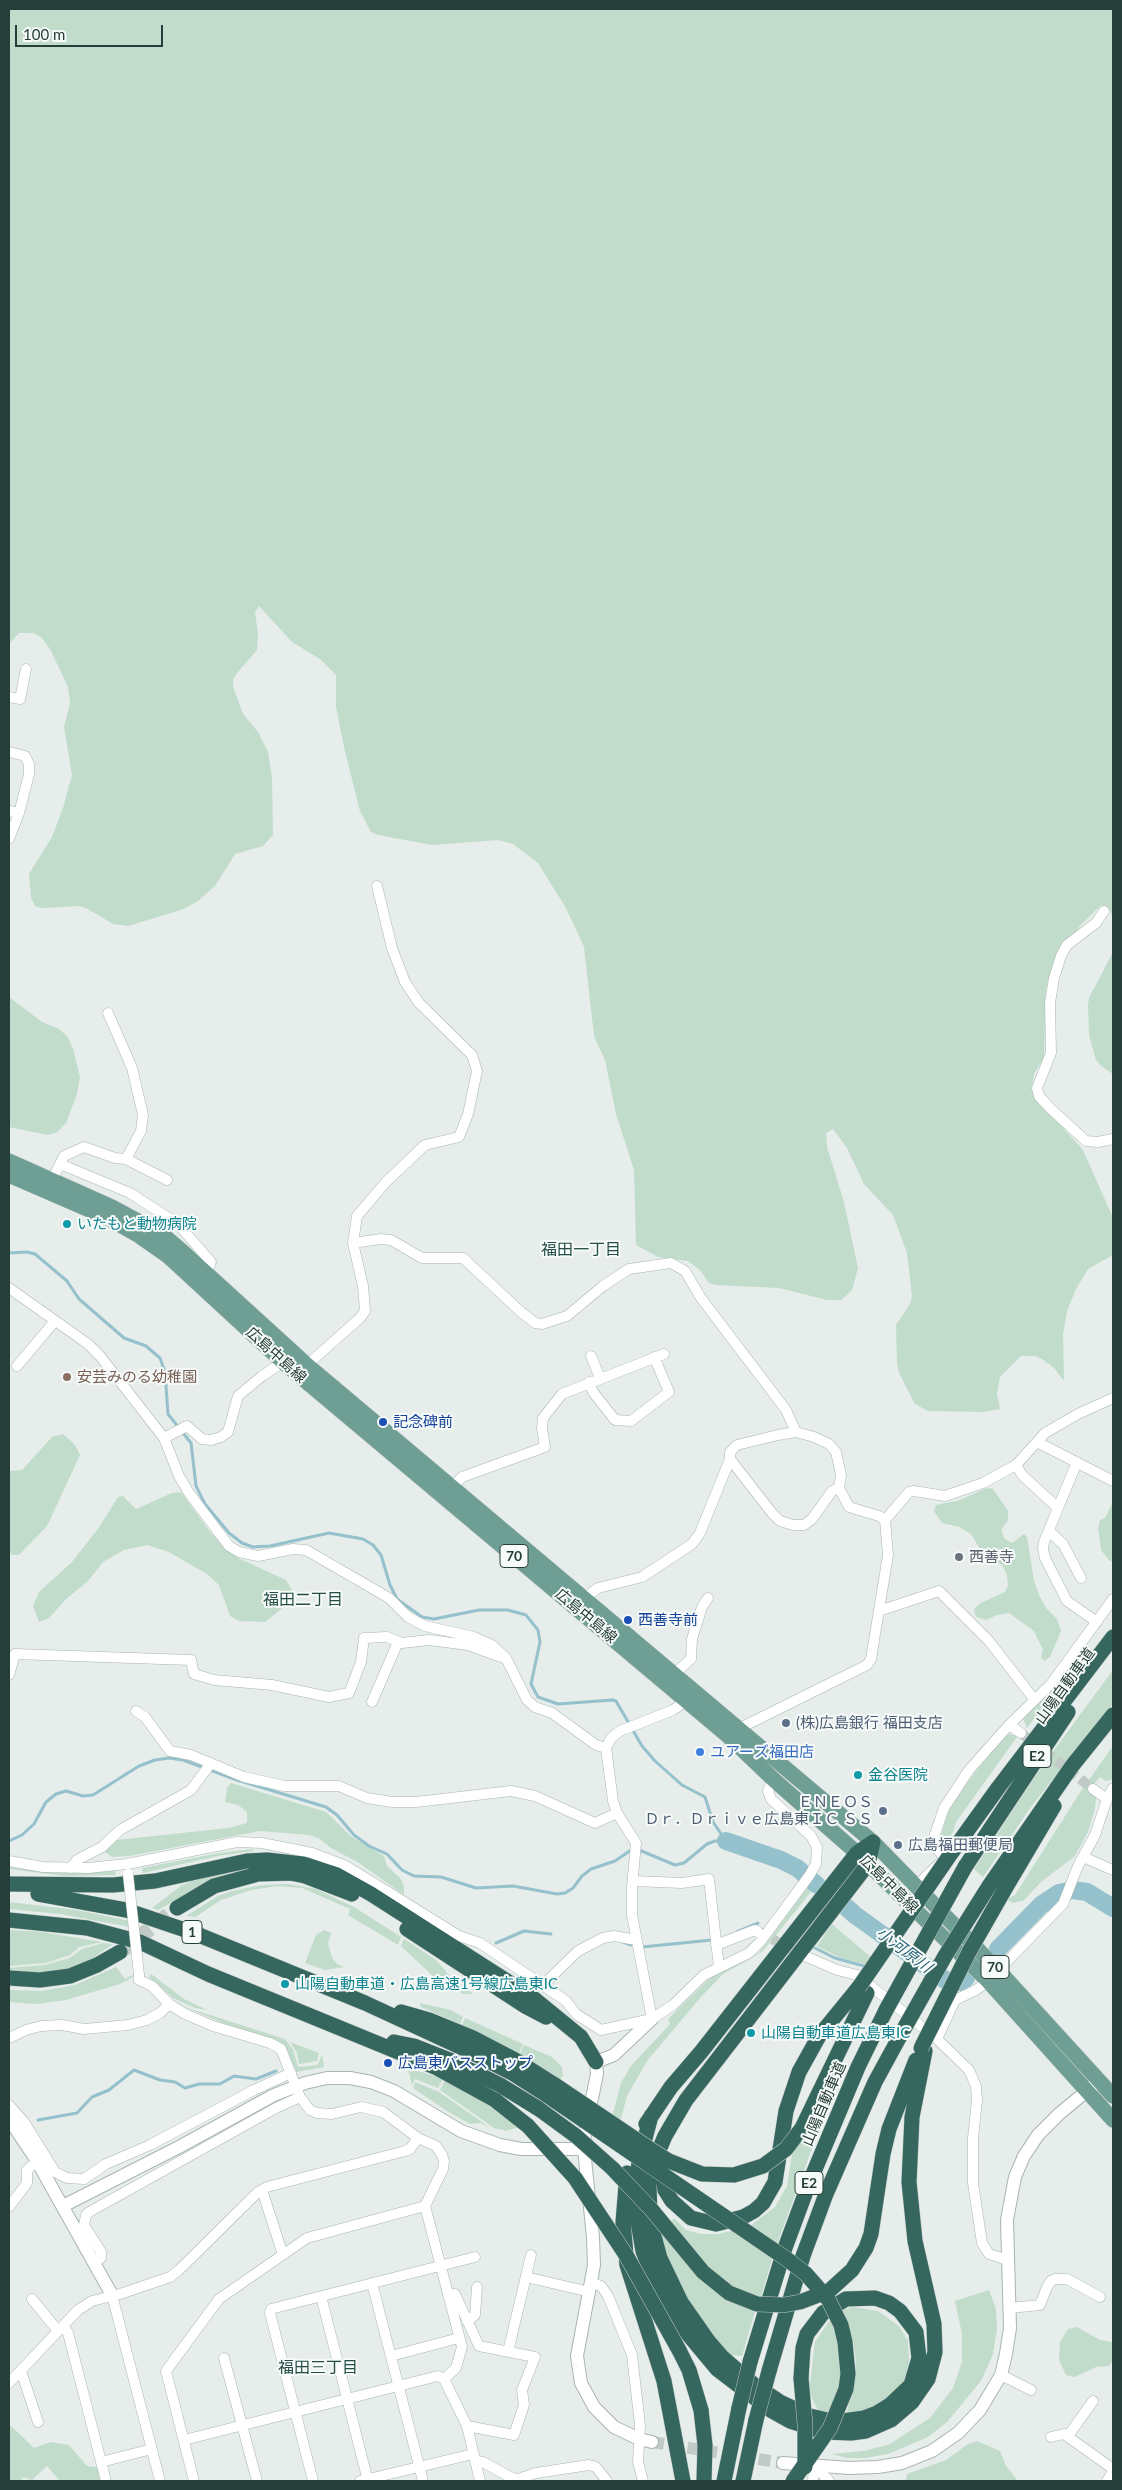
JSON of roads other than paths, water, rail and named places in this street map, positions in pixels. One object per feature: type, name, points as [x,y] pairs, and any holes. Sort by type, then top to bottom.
[{"type":"highway","points":[[354,2032],[433,2053],[476,2072],[547,2097],[686,2168],[702,2174],[734,2175],[763,2166],[786,2149],[802,2128],[862,1990],[919,1901],[998,1788],[1113,1637]]},
{"type":"highway","name":"山陽自動車道","points":[[724,2481],[750,2362],[785,2248],[808,2186],[858,2067],[886,2010],[966,1867],[1045,1744],[1113,1648]]},
{"type":"highway","points":[[547,2097],[576,2136],[612,2168],[651,2209],[704,2272],[729,2293],[757,2304],[800,2302],[829,2291],[852,2270],[866,2248],[871,2234],[888,2129],[939,2010],[1002,1894],[1055,1805],[1113,1716]]},
{"type":"highway","name":"E2","points":[[743,2481],[769,2371],[803,2256],[826,2194],[875,2082],[945,1956],[989,1886],[1072,1766],[1113,1716]]},
{"type":"highway","points":[[804,2481],[805,2424],[801,2378],[803,2348],[810,2328],[823,2313],[846,2300],[875,2298],[889,2303],[900,2311],[916,2332],[919,2358],[910,2385],[890,2405],[864,2418],[836,2422],[810,2416],[780,2402],[753,2384],[722,2356],[704,2335],[682,2302],[660,2258],[650,2218],[651,2172],[664,2136],[686,2100],[873,1842]]},
{"type":"highway","points":[[683,2481],[664,2381],[632,2285],[624,2243],[623,2201],[626,2177],[638,2138],[671,2087],[862,1858]]},
{"type":"highway","points":[[9,1884],[114,1885],[155,1881],[246,1861],[267,1860],[304,1864],[337,1876],[371,1894],[532,1996],[588,2046],[596,2062]]},
{"type":"highway","points":[[177,1908],[201,1892],[242,1877],[290,1873],[320,1880],[360,1899],[525,2006],[572,2030]]},
{"type":"highway","name":"1","points":[[9,1891],[97,1903],[164,1922],[365,2003],[491,2061],[547,2097]]},
{"type":"highway","name":"1","points":[[9,1920],[87,1928],[140,1942],[208,1974],[354,2032]]},
{"type":"highway","points":[[9,1978],[40,1980],[70,1976],[98,1965],[120,1952]]},
{"type":"highway","points":[[664,2136],[662,2164],[664,2184],[672,2201],[681,2210],[698,2220],[716,2224],[743,2217],[754,2211],[763,2203],[774,2182],[786,2111],[799,2072],[819,2036],[862,1990]]},
{"type":"highway","points":[[354,2032],[455,2076],[494,2100],[528,2126],[575,2178],[626,2255],[689,2370],[701,2410],[705,2445],[704,2481]]},
{"type":"highway","points":[[651,2116],[638,2161],[637,2216],[644,2252],[650,2270],[677,2322],[717,2369],[772,2411],[790,2421],[824,2432],[851,2433],[866,2430],[891,2420],[912,2402],[928,2379],[934,2352],[934,2324],[916,2248],[909,2182],[912,2117],[923,2050]]},
{"type":"highway","points":[[547,2097],[788,2260],[812,2280],[828,2299],[841,2326],[845,2342],[848,2374],[846,2389],[830,2428],[793,2481]]},
{"type":"main road","name":"広島中島線","points":[[9,1161],[112,1207],[162,1234],[283,1362],[303,1370]]},
{"type":"main road","name":"広島中島線","points":[[9,1175],[106,1217],[138,1234],[203,1279],[303,1370],[448,1492],[733,1731],[873,1842],[917,1885],[1086,2092],[1113,2120]]},
{"type":"main road","name":"広島中島線","points":[[579,1602],[674,1674],[692,1697]]},
{"type":"main road","name":"広島中島線","points":[[733,1731],[773,1779],[993,1976],[1099,2079],[1113,2096]]},
{"type":"street","points":[[9,697],[20,699],[26,668]]},
{"type":"street","points":[[9,752],[24,756],[29,764],[29,774],[19,813],[9,839]]},
{"type":"street","points":[[9,811],[19,813]]},
{"type":"street","points":[[303,1370],[360,1318],[365,1311],[363,1286],[353,1243],[357,1216],[386,1182],[425,1145],[459,1137],[468,1114],[477,1071],[472,1055],[419,1003],[405,982],[392,948],[377,886]]},
{"type":"street","points":[[1104,911],[1096,923],[1067,945],[1061,956],[1054,978],[1050,1003],[1051,1053],[1037,1088],[1039,1096],[1086,1141],[1098,1142],[1113,1139]]},
{"type":"street","points":[[108,1013],[132,1068],[143,1115],[141,1131],[126,1159]]},
{"type":"street","points":[[52,1180],[64,1156],[84,1147],[115,1158],[126,1159],[167,1180]]},
{"type":"street","points":[[60,1164],[130,1193],[166,1214],[198,1245],[211,1262],[203,1279]]},
{"type":"street","points":[[353,1243],[381,1239],[391,1240],[422,1258],[463,1258],[521,1312],[535,1323],[542,1324],[566,1316],[603,1286],[629,1269],[671,1263],[685,1271],[701,1298],[786,1410],[796,1432]]},
{"type":"street","points":[[9,1288],[56,1321],[100,1356],[164,1438],[179,1476],[189,1493],[229,1546],[240,1552],[258,1556],[293,1549],[306,1550],[389,1598],[408,1617],[425,1626],[474,1637],[492,1645],[506,1658],[527,1700],[535,1707],[552,1714],[596,1744],[606,1748]]},
{"type":"street","points":[[17,1366],[56,1321]]},
{"type":"street","points":[[448,1492],[462,1477],[545,1447],[542,1423],[553,1403],[562,1394],[589,1382],[659,1355],[669,1392],[631,1421],[615,1420],[593,1392],[589,1382]]},
{"type":"street","points":[[591,1356],[600,1378]]},
{"type":"street","points":[[164,1438],[187,1426],[202,1439],[211,1440],[221,1437],[228,1432],[238,1396],[283,1362]]},
{"type":"street","points":[[733,1731],[867,1664],[871,1659],[888,1555],[885,1520],[909,1492],[946,1496],[982,1482],[1016,1465],[1045,1433],[1113,1398]]},
{"type":"street","points":[[579,1602],[598,1588],[642,1577],[692,1544],[700,1534],[730,1459],[730,1452],[736,1446],[796,1432],[829,1444],[836,1452],[842,1475],[839,1488],[849,1507],[879,1516],[885,1520]]},
{"type":"street","points":[[1037,1442],[1111,1480]]},
{"type":"street","points":[[730,1459],[772,1513],[780,1521],[793,1525],[804,1525],[812,1519],[832,1492],[839,1488]]},
{"type":"street","points":[[1077,1462],[1044,1542],[1045,1558],[1062,1594],[1075,1608],[1097,1622]]},
{"type":"street","points":[[1016,1465],[1022,1475],[1058,1508]]},
{"type":"street","points":[[1049,1531],[1063,1544],[1081,1578]]},
{"type":"street","points":[[879,1611],[939,1591],[989,1641],[1034,1699]]},
{"type":"street","points":[[674,1674],[691,1659],[692,1639],[702,1607],[708,1598]]},
{"type":"street","points":[[917,1885],[945,1858],[932,1843],[944,1808],[970,1770],[1009,1725],[1051,1684],[1113,1599]]},
{"type":"street","points":[[9,1675],[16,1654],[191,1660],[194,1674],[214,1680],[272,1685],[328,1697],[349,1693],[361,1662],[364,1638],[387,1637],[398,1642],[429,1640],[468,1645],[506,1658]]},
{"type":"street","points":[[372,1702],[398,1642]]},
{"type":"street","points":[[652,2019],[632,1915],[632,1880],[636,1843],[617,1813],[612,1791],[610,1762],[606,1748],[611,1738],[632,1726],[673,1710],[692,1697]]},
{"type":"street","points":[[136,1711],[144,1717],[170,1750],[191,1754],[244,1777],[284,1786],[339,1786],[367,1798],[392,1802],[416,1802],[511,1791],[535,1796],[595,1823],[617,1813]]},
{"type":"street","points":[[1009,1725],[1021,1733]]},
{"type":"street","points":[[70,1868],[77,1860],[102,1847],[120,1830],[191,1790],[211,1763]]},
{"type":"street","points":[[652,2442],[639,2439],[614,2427],[602,2417],[594,2408],[578,2370],[578,2342],[591,2288],[593,2237],[584,2150],[585,2132],[597,2074],[596,2062],[614,2055],[652,2019],[673,2005],[704,1975],[749,1953],[760,1942],[811,1873],[816,1864],[817,1847],[811,1836],[771,1799],[768,1791],[773,1779]]},
{"type":"street","points":[[937,2039],[955,2000],[976,1990],[993,1976],[1063,1904],[1080,1862],[1095,1835],[1107,1799],[1113,1788]]},
{"type":"street","points":[[1093,1789],[1107,1799]]},
{"type":"street","points":[[9,1862],[70,1868],[128,1869],[237,1842],[262,1843],[312,1853],[354,1870],[459,1936],[480,1943],[566,2001],[576,2014],[601,2030],[652,2019]]},
{"type":"street","points":[[1080,1862],[1113,1870]]},
{"type":"street","points":[[128,1869],[139,1980],[152,1986],[169,2004],[185,2014],[212,2026],[270,2043],[280,2050],[304,2104],[317,2114],[332,2114],[354,2107],[376,2109],[389,2116],[418,2138],[436,2146],[442,2155],[443,2168],[425,2206],[462,2347],[456,2368],[444,2379]]},
{"type":"street","points":[[632,1880],[682,1883],[709,1879],[718,1967]]},
{"type":"street","points":[[716,1945],[755,1930],[758,1932]]},
{"type":"street","points":[[543,1985],[578,1951],[603,1938],[614,1936],[636,1940]]},
{"type":"street","points":[[805,1956],[837,1970],[857,1975],[937,2039],[969,2070],[976,2086],[978,2100],[973,2138],[973,2183],[982,2243],[989,2254],[1008,2260]]},
{"type":"street","points":[[9,2038],[26,2030],[41,2026],[62,2025],[97,2029],[128,2025],[147,2020],[160,2013],[169,2004]]},
{"type":"street","points":[[9,2105],[24,2122],[55,2172],[67,2178],[84,2179],[106,2164],[150,2145],[254,2090],[291,2073]]},
{"type":"street","points":[[62,2206],[327,2078],[371,2082],[394,2091],[445,2123],[478,2138],[522,2149],[584,2150]]},
{"type":"street","points":[[783,2464],[878,2467],[902,2463],[932,2451],[958,2433],[980,2410],[1001,2375],[1010,2328],[1007,2220],[1009,2198],[1014,2177],[1024,2156],[1038,2136],[1059,2114],[1099,2079]]},
{"type":"street","points":[[94,2263],[101,2258],[101,2252],[84,2224],[86,2215],[89,2212],[276,2108],[298,2091]]},
{"type":"street","points":[[9,2119],[37,2161],[112,2295],[160,2481]]},
{"type":"street","points":[[9,2383],[78,2310],[92,2301],[154,2284],[179,2270],[262,2190],[405,2151],[418,2138]]},
{"type":"street","points":[[9,2207],[27,2183],[27,2170],[37,2161]]},
{"type":"street","points":[[262,2190],[283,2254]]},
{"type":"street","points":[[194,2481],[166,2371],[219,2299],[306,2238],[425,2206]]},
{"type":"street","points":[[313,2481],[271,2309],[475,2256]]},
{"type":"street","points":[[508,2352],[531,2256]]},
{"type":"street","points":[[526,2277],[591,2288],[601,2286],[608,2296],[632,2355],[640,2416],[638,2462],[643,2481]]},
{"type":"street","points":[[1010,2308],[1040,2305],[1051,2281],[1055,2280],[1068,2280],[1100,2297]]},
{"type":"street","points":[[372,2283],[423,2481]]},
{"type":"street","points":[[467,2321],[474,2315],[477,2287]]},
{"type":"street","points":[[448,2295],[455,2294],[479,2346],[535,2358],[522,2390],[524,2405],[514,2435],[467,2426]]},
{"type":"street","points":[[322,2296],[348,2398],[365,2481],[420,2466],[474,2457],[512,2478],[518,2479],[536,2473],[589,2465],[596,2467],[607,2481]]},
{"type":"street","points":[[32,2299],[60,2328],[68,2333],[106,2481]]},
{"type":"street","points":[[391,2356],[459,2338]]},
{"type":"street","points":[[224,2358],[257,2481]]},
{"type":"street","points":[[21,2371],[38,2422]]},
{"type":"street","points":[[1001,2375],[1031,2390]]},
{"type":"street","points":[[184,2440],[438,2376],[444,2379],[467,2426],[480,2481]]},
{"type":"street","points":[[1068,2436],[1093,2401]]},
{"type":"street","points":[[1051,2437],[1064,2434],[1068,2436],[1113,2470],[1107,2481]]},
{"type":"street","points":[[101,2462],[152,2449]]},
{"type":"street","points":[[813,2481],[814,2465]]},
{"type":"street","points":[[814,2465],[829,2481]]},
{"type":"waterway","points":[[9,1253],[27,1252],[35,1254],[67,1281],[79,1299],[124,1338],[146,1346],[160,1358],[165,1372],[168,1414],[191,1443],[196,1486],[205,1504],[229,1533],[242,1543],[253,1547],[270,1546],[329,1533],[363,1539],[373,1545],[381,1555],[390,1585],[397,1599],[422,1617],[434,1619],[479,1610],[508,1610],[526,1615],[538,1630],[540,1642],[531,1684],[538,1697],[558,1704],[616,1701],[642,1746],[655,1761],[682,1785],[705,1797],[713,1822],[726,1841]]},
{"type":"waterway","points":[[9,1841],[22,1835],[34,1824],[46,1802],[56,1794],[66,1791],[83,1796],[93,1795],[139,1766],[155,1760],[169,1758],[183,1760],[237,1780],[326,1807],[337,1815],[354,1835],[369,1846],[387,1854],[402,1870],[414,1876],[441,1877],[476,1888],[513,1886],[557,1894],[565,1893],[573,1888],[582,1876],[591,1869],[615,1861],[631,1850],[639,1850],[675,1865],[684,1863],[707,1844],[715,1841],[725,1841]]},
{"type":"waterway","name":"小河原川","points":[[726,1841],[781,1860],[797,1868],[817,1885]]},
{"type":"waterway","name":"小河原川","points":[[998,1949],[1041,1905],[1059,1893],[1073,1890],[1087,1892],[1113,1908]]},
{"type":"waterway","name":"小河原川","points":[[845,1906],[948,1982],[961,1982],[966,1978]]},
{"type":"waterway","points":[[737,1932],[758,1923]]},
{"type":"waterway","points":[[496,1943],[524,1931],[551,1934]]},
{"type":"waterway","points":[[642,1947],[712,1940]]},
{"type":"waterway","points":[[623,1942],[631,1945]]},
{"type":"waterway","points":[[815,1948],[835,1958],[864,1966]]},
{"type":"waterway","points":[[38,2120],[77,2113],[92,2097],[109,2090],[134,2070],[160,2080],[175,2082],[185,2088],[199,2084],[220,2084],[234,2076],[256,2079],[276,2071]]},
{"type":"tunnel","points":[[1021,1733],[1093,1789]]},
{"type":"tunnel","points":[[120,1952],[177,1908]]},
{"type":"tunnel","points":[[759,1932],[804,1956]]},
{"type":"tunnel","points":[[652,2442],[783,2463]]},
{"type":"place","name":"いたもと動物病院","points":[[67,1224]]},
{"type":"place","name":"安芸みのる幼稚園","points":[[67,1377]]},
{"type":"place","name":"記念碑前","points":[[383,1422]]},
{"type":"place","name":"西善寺","points":[[959,1557]]},
{"type":"place","name":"西善寺前","points":[[628,1620]]},
{"type":"place","name":"(株)広島銀行 福田支店","points":[[786,1723]]},
{"type":"place","name":"ユアーズ福田店","points":[[700,1752]]},
{"type":"place","name":"金谷医院","points":[[858,1775]]},
{"type":"place","name":"ＥＮＥＯＳ Ｄｒ．Ｄｒｉｖｅ広島東ＩＣ ＳＳ","points":[[883,1811]]},
{"type":"place","name":"広島福田郵便局","points":[[898,1845]]},
{"type":"place","name":"山陽自動車道・広島高速1号線広島東IC","points":[[285,1984]]},
{"type":"place","name":"山陽自動車道広島東IC","points":[[751,2033]]},
{"type":"place","name":"広島東バスストップ","points":[[388,2063]]},
{"type":"district","name":"福田一丁目","points":[[581,1250]]},
{"type":"district","name":"福田二丁目","points":[[303,1600]]},
{"type":"district","name":"福田三丁目","points":[[318,2368]]}]
